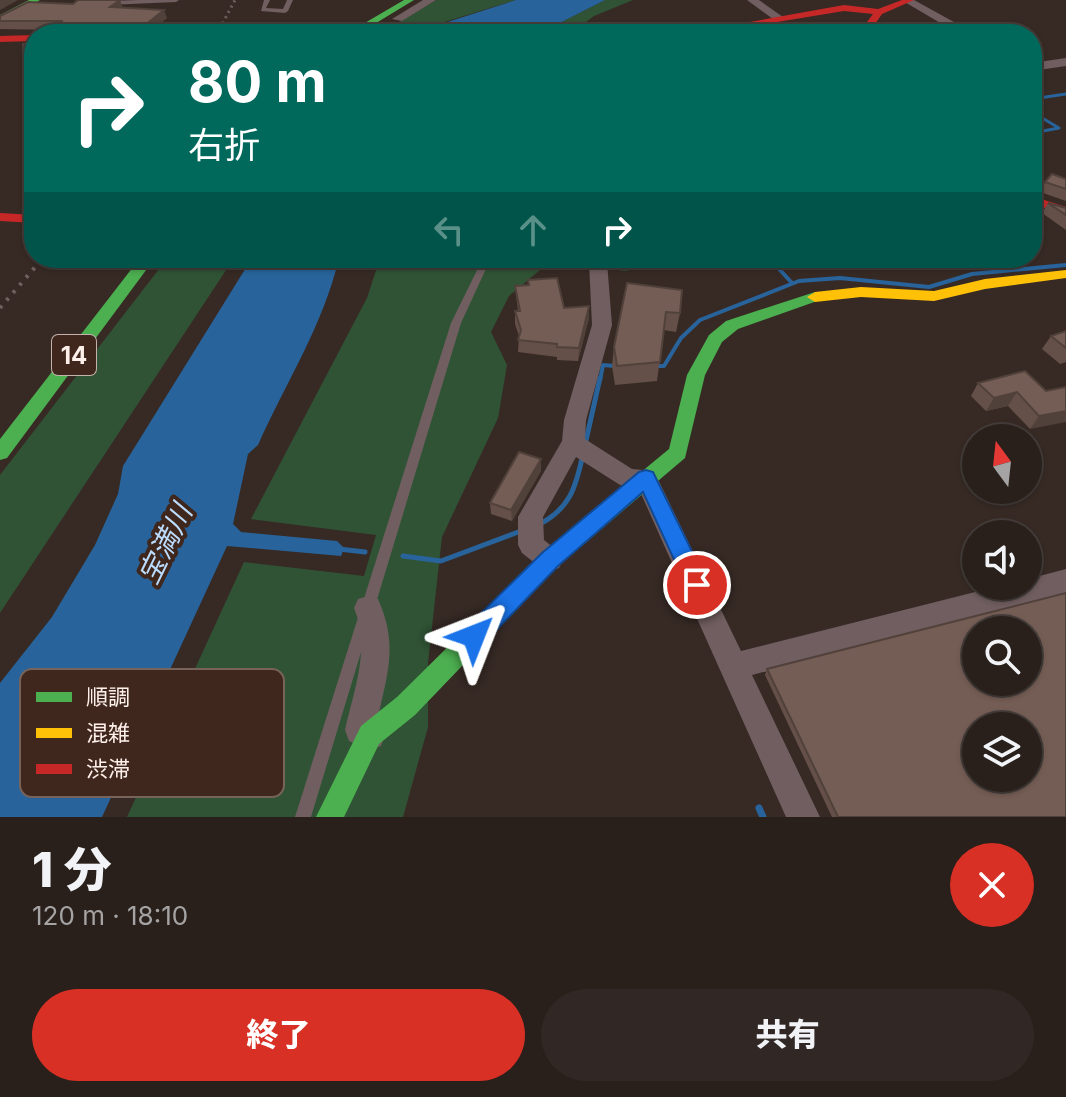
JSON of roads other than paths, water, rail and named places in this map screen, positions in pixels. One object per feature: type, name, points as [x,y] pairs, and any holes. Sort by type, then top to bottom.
[{"type":"street","points":[[0,19],[36,0]]},
{"type":"street","points":[[368,24],[400,6],[431,0]]},
{"type":"street","points":[[752,0],[777,17]]},
{"type":"street","points":[[870,24],[879,12],[909,0],[951,24]]},
{"type":"street","points":[[740,24],[841,4],[879,12]]},
{"type":"street","points":[[0,39],[24,38]]},
{"type":"street","points":[[1042,66],[1066,62]]},
{"type":"street","points":[[1042,203],[1066,211]]},
{"type":"street","points":[[0,217],[24,218]]},
{"type":"street","name":"14","points":[[0,453],[140,268]]},
{"type":"street","points":[[550,560],[531,545],[530,517],[573,441],[575,420],[602,325],[598,268]]},
{"type":"street","points":[[330,817],[370,735],[406,706],[550,560],[678,453],[696,375],[715,339],[732,325],[823,294],[861,292],[934,296],[985,284],[1066,274]]},
{"type":"street","points":[[573,441],[628,478],[646,478]]},
{"type":"street","points":[[646,478],[803,817]]},
{"type":"street","points":[[735,666],[1066,581]]},
{"type":"street","points":[[368,608],[375,620],[377,646],[360,730],[370,735]]},
{"type":"lane","points":[[101,3],[176,0]]},
{"type":"lane","points":[[267,0],[263,10],[271,13],[285,11],[290,0]]},
{"type":"lane","points":[[303,817],[456,323],[482,268]]},
{"type":"water","points":[[516,0],[605,0],[558,24],[441,24]]},
{"type":"water","name":"宝満川","points":[[246,268],[336,268],[314,330],[258,445],[248,454],[233,524],[241,532],[337,541],[344,548],[341,556],[227,546],[170,669],[20,669],[20,797],[111,797],[102,817],[0,817],[0,683],[52,617],[95,545],[118,494],[123,466]]},
{"type":"waterway","points":[[1042,98],[1066,94]]},
{"type":"waterway","points":[[1042,118],[1059,128],[1042,131]]},
{"type":"waterway","points":[[1042,267],[1066,265]]},
{"type":"waterway","points":[[778,268],[792,283]]},
{"type":"waterway","points":[[653,366],[664,366],[681,338],[700,320],[799,281],[840,278],[929,287],[972,274],[1035,268]]},
{"type":"waterway","points":[[600,380],[603,365],[615,366]]},
{"type":"waterway","points":[[585,445],[600,378]]},
{"type":"waterway","points":[[538,525],[558,512],[570,496],[583,454]]},
{"type":"waterway","points":[[403,556],[441,561],[521,531]]},
{"type":"waterway","points":[[339,549],[365,552]]},
{"type":"waterway","points":[[759,808],[763,817]]},
{"type":"railway","points":[[222,24],[235,0]]},
{"type":"railway","points":[[0,308],[34,268]]}]
